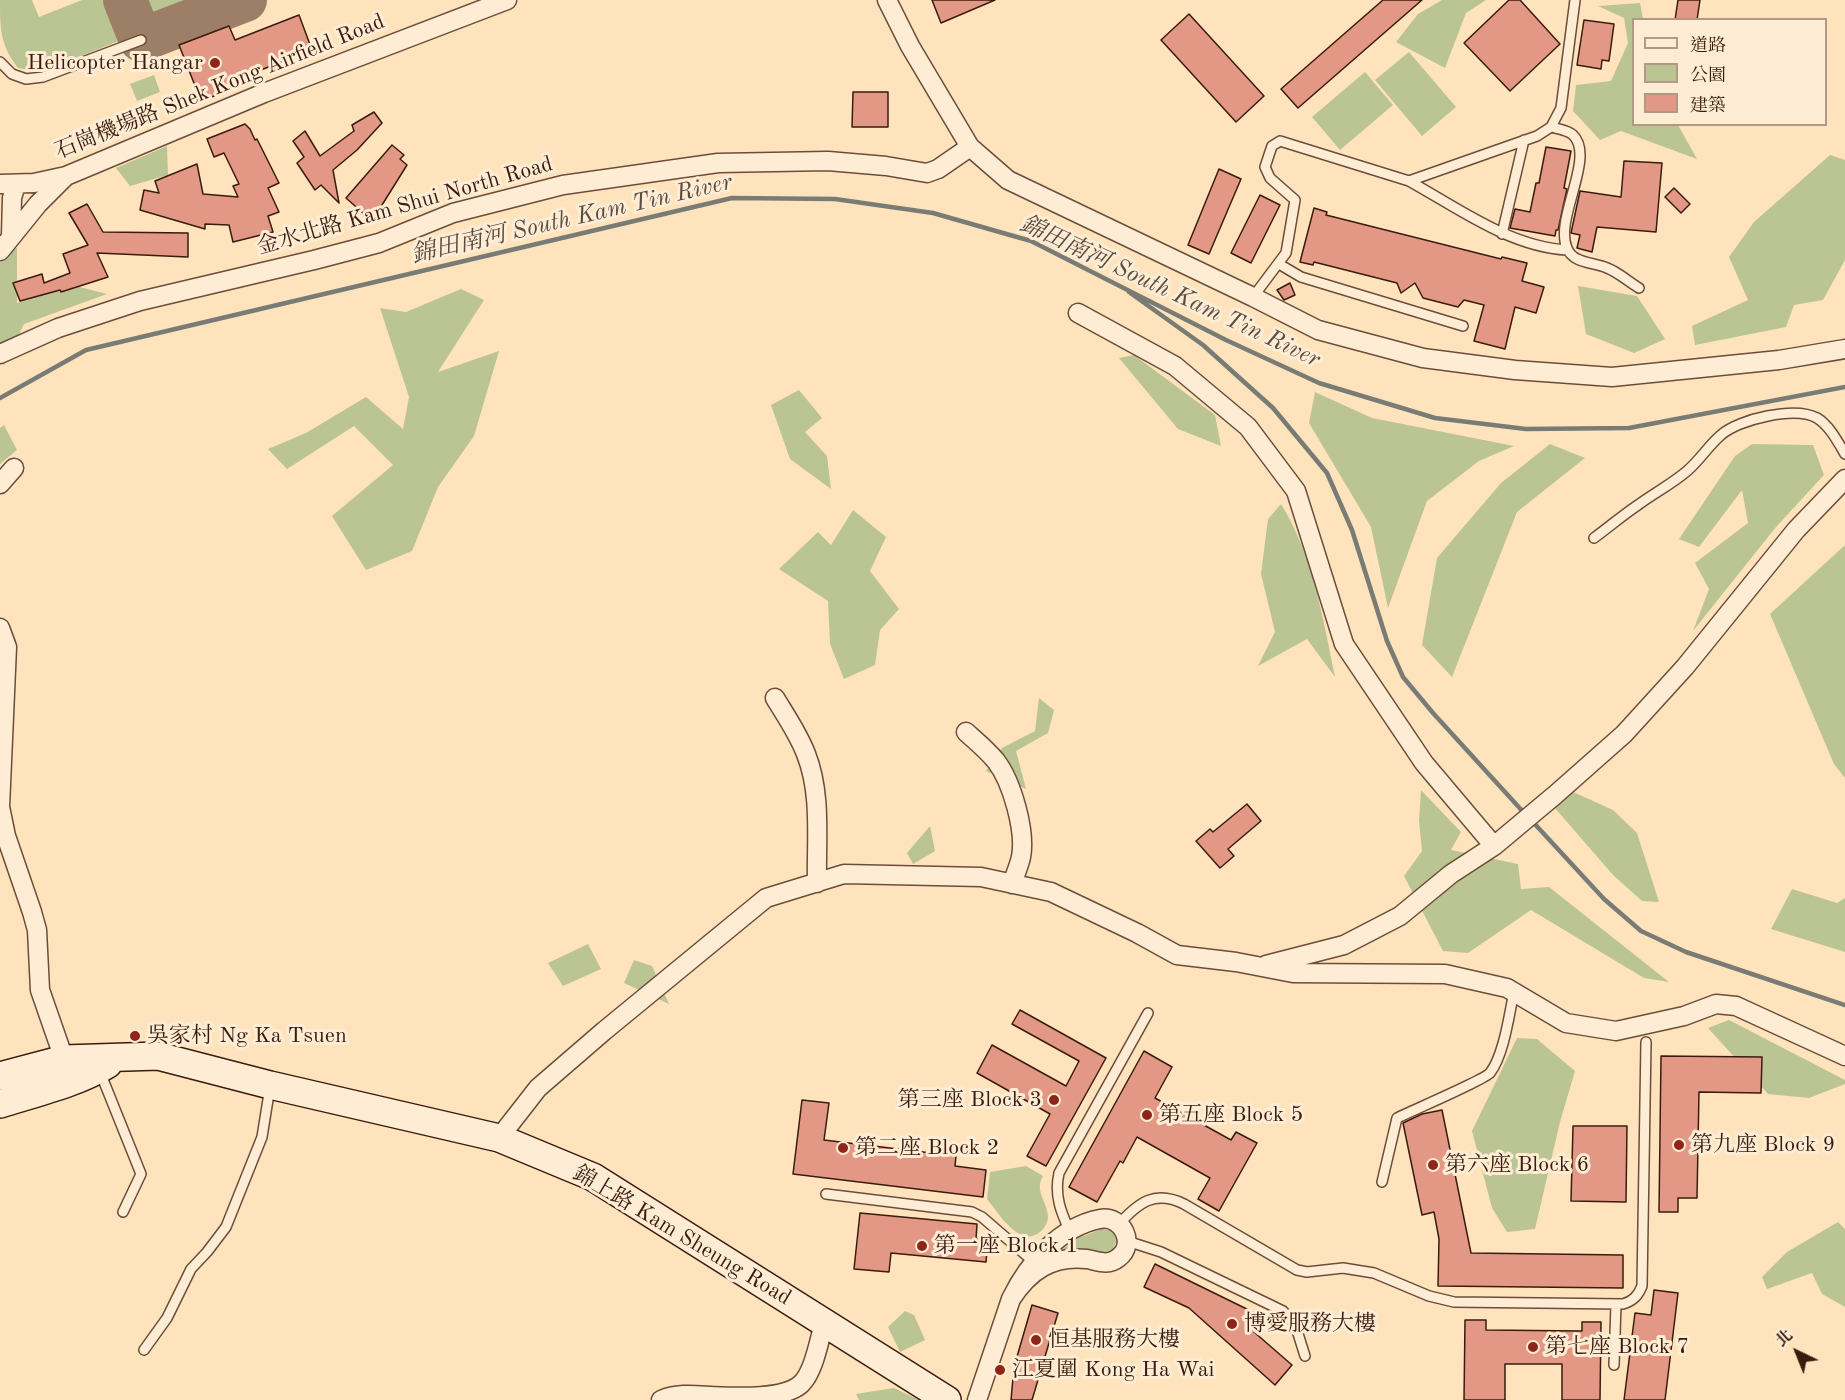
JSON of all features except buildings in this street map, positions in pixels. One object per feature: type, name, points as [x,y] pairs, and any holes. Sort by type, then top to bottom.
[{"type":"main road","name":"錦上路 Kam Sheung Road","points":[[0,1104],[40,1092],[108,1064],[158,1056],[270,1085],[499,1138],[593,1177],[947,1400]]},
{"type":"main road","name":"錦上路 Kam Sheung Road","points":[[0,1076],[64,1059],[108,1064]]},
{"type":"street","name":"石崗機場路 Shek Kong Airfield Road","points":[[6,244],[12,198],[8,184],[66,176],[264,93],[507,0]]},
{"type":"street","points":[[886,0],[910,46],[970,147],[1008,180],[1318,330],[1423,358],[1515,370],[1612,377],[1779,360],[1845,349]]},
{"type":"street","name":"金水北路 Kam Shui North Road","points":[[0,354],[58,328],[140,301],[379,243],[453,213],[563,184],[718,163],[828,161],[927,172],[938,169],[970,147]]},
{"type":"street","points":[[6,244],[38,204],[66,176]]},
{"type":"street","points":[[1078,313],[1174,366],[1248,427],[1296,491],[1344,644],[1424,763],[1494,846]]},
{"type":"street","points":[[0,484],[14,468]]},
{"type":"street","points":[[1262,967],[1276,961],[1344,945],[1400,916],[1451,874],[1494,846],[1555,795],[1624,734],[1684,667],[1796,530],[1845,479]]},
{"type":"street","points":[[0,628],[7,647],[0,807],[6,836],[36,930],[40,990],[64,1059]]},
{"type":"street","points":[[775,698],[807,755],[814,783],[817,883]]},
{"type":"street","points":[[966,732],[997,762],[1010,786],[1022,832],[1021,857],[1012,884]]},
{"type":"street","points":[[499,1138],[538,1088],[766,898],[844,874],[981,877],[1051,892],[1177,955],[1236,962],[1293,973],[1445,974],[1507,988],[1566,1023],[1616,1031],[1684,1016],[1716,1004],[1736,1006],[1845,1056]]},
{"type":"street","points":[[977,1400],[1011,1299],[1034,1262],[1047,1248],[1070,1232],[1101,1219],[1110,1219],[1119,1224],[1125,1232],[1127,1241],[1124,1251],[1118,1258],[1109,1262],[1069,1260],[1047,1264],[1023,1281],[1011,1299]]},
{"type":"street","points":[[661,1400],[684,1394],[770,1396],[788,1393],[802,1384],[808,1374],[824,1324]]},
{"type":"lane","points":[[1409,181],[1524,140],[1551,127],[1561,108],[1575,0]]},
{"type":"lane","points":[[0,62],[12,74],[26,79],[43,77],[141,40]]},
{"type":"lane","points":[[1551,127],[1571,133],[1577,140],[1581,158],[1563,233],[1567,250],[1578,260],[1608,268],[1639,288]]},
{"type":"lane","points":[[1502,234],[1524,140]]},
{"type":"lane","points":[[1253,297],[1286,253],[1295,200],[1270,178],[1265,167],[1272,146],[1280,141],[1409,181],[1502,234],[1552,249],[1567,250]]},
{"type":"lane","points":[[1279,264],[1301,277],[1463,326]]},
{"type":"lane","points":[[1594,538],[1637,505],[1686,473],[1722,433],[1738,424],[1779,414],[1817,418],[1829,430],[1845,454]]},
{"type":"lane","points":[[1382,1182],[1397,1118],[1489,1074],[1498,1056],[1514,992]]},
{"type":"lane","points":[[1070,1232],[1056,1193],[1059,1173],[1148,1013]]},
{"type":"lane","points":[[1119,1224],[1130,1211],[1143,1202],[1168,1198],[1184,1204],[1297,1270],[1307,1272],[1342,1268],[1374,1273],[1389,1277],[1429,1296],[1454,1302],[1623,1304],[1635,1298],[1642,1286],[1646,1042]]},
{"type":"lane","points":[[108,1064],[141,1174],[123,1212]]},
{"type":"lane","points":[[144,1350],[167,1318],[191,1269],[225,1227],[262,1137],[268,1112],[270,1085]]},
{"type":"lane","points":[[826,1194],[972,1212],[991,1224],[1034,1262]]},
{"type":"lane","points":[[1127,1241],[1161,1252],[1283,1311],[1295,1324],[1305,1356]]},
{"type":"lane","points":[[1614,1365],[1616,1304]]},
{"type":"green space","points":[[0,0],[32,0],[39,17],[82,0],[109,0],[124,39],[40,72],[18,68],[4,44]]},
{"type":"green space","points":[[146,0],[223,0],[156,26]]},
{"type":"green space","points":[[1442,0],[1486,0],[1466,13],[1445,68],[1396,42],[1418,14]]},
{"type":"green space","points":[[1640,3],[1643,18],[1632,18],[1632,126],[1679,126],[1697,159],[1621,131],[1600,140],[1573,111],[1576,85],[1611,81],[1628,43],[1624,18],[1598,6]]},
{"type":"green space","points":[[1409,52],[1456,107],[1422,136],[1375,80]]},
{"type":"green space","points":[[1365,72],[1393,105],[1340,150],[1312,117]]},
{"type":"green space","points":[[154,75],[160,92],[137,101],[130,84]]},
{"type":"green space","points":[[167,146],[168,175],[130,186],[116,168]]},
{"type":"green space","points":[[1830,155],[1845,160],[1845,260],[1823,300],[1794,305],[1786,327],[1695,345],[1692,326],[1748,300],[1729,257],[1754,222]]},
{"type":"green space","points":[[17,248],[17,303],[68,284],[107,294],[24,324],[4,365],[0,363],[0,263],[8,252]]},
{"type":"green space","points":[[1578,286],[1637,296],[1665,339],[1634,353],[1586,334]]},
{"type":"green space","points":[[461,289],[484,300],[438,372],[499,351],[474,436],[438,487],[412,551],[366,570],[332,516],[393,465],[354,426],[287,469],[268,449],[306,433],[366,397],[403,429],[409,397],[380,308],[406,312]]},
{"type":"green space","points":[[1134,355],[1215,415],[1221,446],[1178,429],[1119,358]]},
{"type":"green space","points":[[799,390],[822,418],[805,432],[827,456],[831,489],[790,459],[771,405]]},
{"type":"green space","points":[[1315,392],[1372,418],[1514,446],[1479,461],[1427,501],[1388,608],[1371,527],[1309,423]]},
{"type":"green space","points":[[4,425],[17,450],[0,464],[0,428]]},
{"type":"green space","points":[[1550,444],[1585,458],[1517,512],[1452,677],[1422,645],[1437,558],[1501,483]]},
{"type":"green space","points":[[1752,444],[1813,445],[1824,475],[1776,527],[1693,631],[1709,589],[1695,563],[1748,523],[1742,490],[1699,547],[1679,539],[1735,456]]},
{"type":"green space","points":[[1281,504],[1301,545],[1316,588],[1335,677],[1307,639],[1258,666],[1275,632],[1261,574],[1268,519]]},
{"type":"green space","points":[[853,510],[886,537],[870,571],[899,609],[880,630],[875,665],[844,679],[830,644],[828,601],[779,569],[818,532],[831,545]]},
{"type":"green space","points":[[1845,545],[1845,778],[1834,764],[1770,614]]},
{"type":"green space","points":[[1039,698],[1054,710],[1048,733],[1016,751],[1026,789],[986,771],[1002,748],[1035,731]]},
{"type":"green space","points":[[1421,790],[1461,832],[1451,850],[1518,864],[1521,889],[1549,887],[1669,982],[1644,978],[1531,910],[1468,953],[1443,951],[1404,876],[1422,851],[1419,821]]},
{"type":"green space","points":[[1571,791],[1613,810],[1637,833],[1659,902],[1642,901],[1613,875],[1554,807]]},
{"type":"green space","points":[[930,826],[935,851],[913,864],[907,853]]},
{"type":"green space","points":[[1792,889],[1837,903],[1845,898],[1845,952],[1771,929]]},
{"type":"green space","points":[[588,944],[601,969],[563,986],[548,963]]},
{"type":"green space","points":[[634,960],[652,966],[669,1004],[624,983]]},
{"type":"green space","points":[[1729,1020],[1845,1080],[1845,1084],[1809,1098],[1768,1094],[1708,1028]]},
{"type":"green space","points":[[1517,1038],[1537,1039],[1575,1071],[1560,1122],[1535,1229],[1507,1232],[1492,1208],[1472,1131]]},
{"type":"green space","points":[[1026,1166],[1043,1176],[1040,1191],[1048,1216],[1043,1229],[1032,1236],[1024,1236],[1010,1227],[987,1199],[990,1172]]},
{"type":"green space","points":[[1838,1222],[1845,1229],[1845,1307],[1822,1294],[1812,1273],[1767,1289],[1762,1277],[1787,1252]]},
{"type":"green space","points":[[1102,1229],[1111,1231],[1115,1236],[1116,1242],[1112,1250],[1102,1253],[1079,1249],[1057,1253],[1078,1238]]},
{"type":"green space","points":[[905,1311],[914,1315],[925,1340],[900,1352],[888,1327]]},
{"type":"green space","points":[[894,1388],[919,1400],[859,1400],[856,1394]]},
{"type":"waterway","name":"錦田南河 South Kam Tin River","points":[[0,398],[86,350],[732,198],[835,199],[933,213],[1031,241],[1226,340],[1319,383],[1435,418],[1526,429],[1629,428],[1845,387]]},
{"type":"waterway","points":[[1129,292],[1203,345],[1273,408],[1327,473],[1352,530],[1387,641],[1403,677],[1526,815]]},
{"type":"waterway","points":[[1532,821],[1604,899],[1641,931],[1686,952],[1845,1005]]},
{"type":"taxiway","points":[[125,0],[141,40],[245,0]]},
{"type":"place","name":"Helicopter Hangar","points":[[215,63]]},
{"type":"place","name":"吳家村 Ng Ka Tsuen","points":[[135,1036]]},
{"type":"place","name":"第三座 Block 3","points":[[1054,1100]]},
{"type":"place","name":"第五座 Block 5","points":[[1147,1115]]},
{"type":"place","name":"第九座 Block 9","points":[[1679,1145]]},
{"type":"place","name":"第二座 Block 2","points":[[843,1148]]},
{"type":"place","name":"第六座 Block 6","points":[[1433,1165]]},
{"type":"place","name":"第一座 Block 1","points":[[922,1246]]},
{"type":"place","name":"博愛服務大樓","points":[[1232,1324]]},
{"type":"place","name":"恒基服務大樓","points":[[1036,1340]]},
{"type":"place","name":"第七座 Block 7","points":[[1533,1347]]},
{"type":"place","name":"江夏圍 Kong Ha Wai","points":[[1000,1370]]}]
